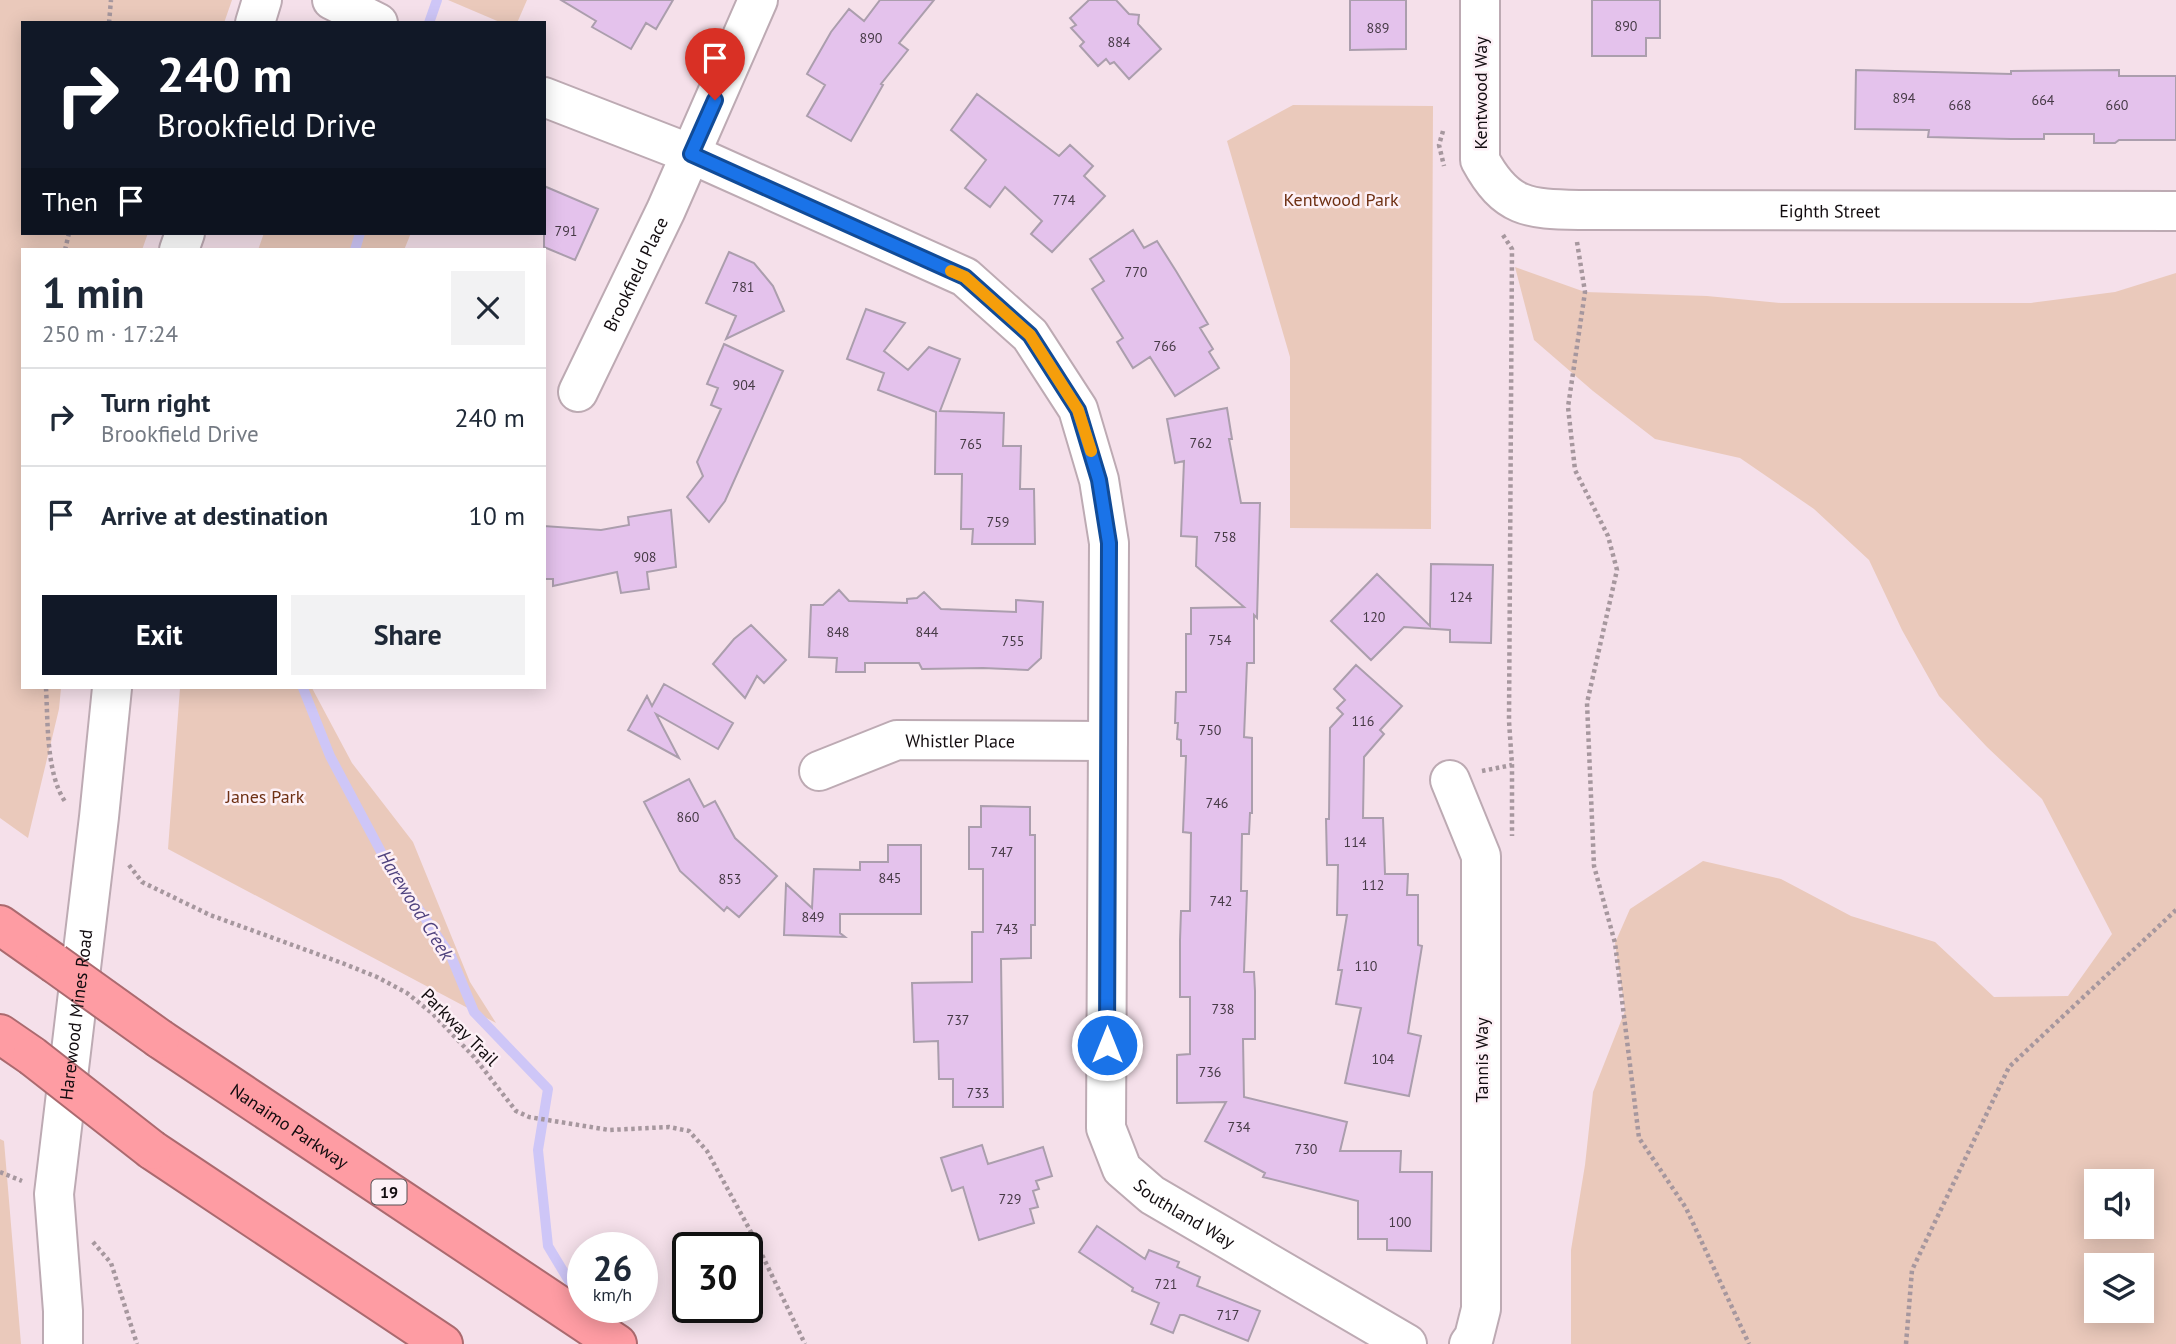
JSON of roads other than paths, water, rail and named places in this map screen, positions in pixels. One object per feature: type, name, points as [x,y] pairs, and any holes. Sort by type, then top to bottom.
[{"type":"highway","name":"Nanaimo Parkway","points":[[0,925],[160,1040],[617,1344]]},
{"type":"highway","points":[[0,1034],[152,1150],[443,1344]]},
{"type":"street","points":[[256,21],[262,0]]},
{"type":"street","points":[[332,0],[373,21]]},
{"type":"street","name":"Brookfield Place","points":[[578,392],[691,154],[758,0]]},
{"type":"street","name":"Kentwood Way","points":[[1480,0],[1480,160],[1493,183]]},
{"type":"street","name":"Southland Way","points":[[546,98],[691,154],[965,277],[1030,335],[1078,410],[1099,480],[1109,543],[1106,1128],[1122,1169],[1152,1195],[1407,1344]]},
{"type":"street","name":"Eighth Street","points":[[1493,183],[1514,201],[1543,209],[2176,211]]},
{"type":"street","name":"Harewood Mines Road","points":[[64,1344],[54,1194],[112,689]]},
{"type":"street","name":"Whistler Place","points":[[819,771],[897,740],[1108,741]]},
{"type":"street","name":"Tannis Way","points":[[1450,780],[1481,856],[1480,1309],[1474,1337],[1469,1344]]},
{"type":"waterway","name":"Harewood Creek","points":[[430,21],[437,0]]},
{"type":"waterway","name":"Harewood Creek","points":[[356,248],[359,235]]},
{"type":"waterway","name":"Harewood Creek","points":[[303,689],[330,756],[387,863],[451,956],[474,1012],[548,1089],[538,1150],[548,1246],[567,1277]]},
{"type":"park label","name":"Kentwood Park","points":[[1341,199]]},
{"type":"park label","name":"Janes Park","points":[[265,796]]}]
